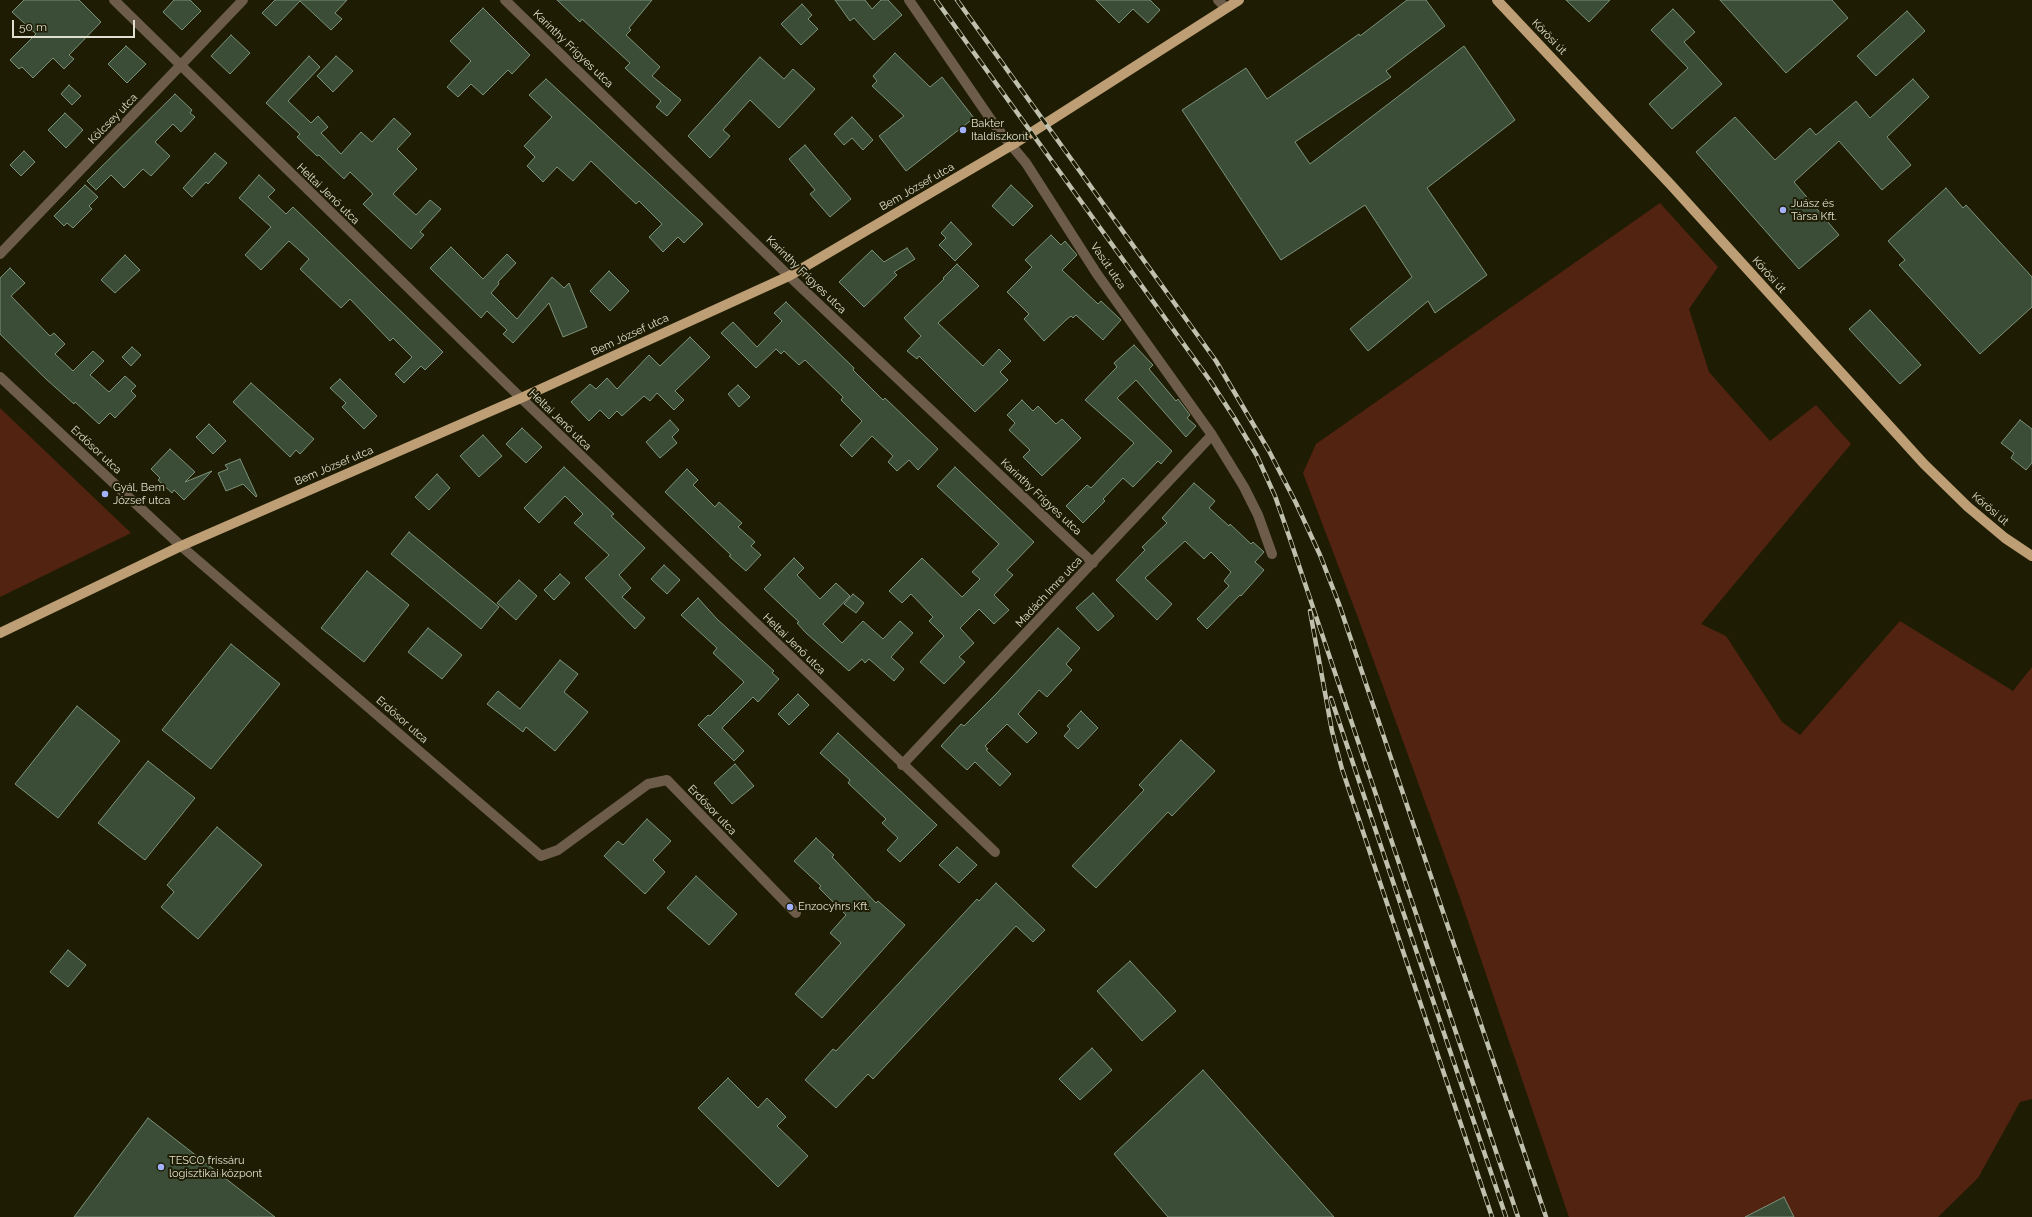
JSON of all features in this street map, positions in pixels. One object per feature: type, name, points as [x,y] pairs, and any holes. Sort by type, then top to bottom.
[{"type":"main road","name":"Bem József utca","points":[[0,633],[181,546],[521,398],[789,276],[1012,145],[1239,0]]},
{"type":"main road","name":"Kőrösi út","points":[[1497,0],[1671,185],[1924,464],[1968,507],[2005,538],[2032,556]]},
{"type":"street","name":"Heltai Jenő utca","points":[[114,0],[180,67],[521,398],[902,765],[995,852]]},
{"type":"street","name":"Kölcsey utca","points":[[0,254],[243,0]]},
{"type":"street","name":"Karinthy Frigyes utca","points":[[505,0],[789,276],[1093,563]]},
{"type":"street","name":"Vasút utca","points":[[909,0],[996,127],[1026,163],[1097,274],[1212,435],[1244,487],[1258,515],[1272,554]]},
{"type":"street","points":[[1218,0],[1226,8]]},
{"type":"street","name":"Erdősor utca","points":[[0,377],[181,546],[541,856],[558,850],[648,784],[667,780],[796,913]]},
{"type":"street","name":"Madách Imre utca","points":[[902,765],[1212,435]]},
{"type":"shaded area","points":[[1660,203],[1718,267],[1689,309],[1709,372],[1770,441],[1816,405],[1851,444],[1701,624],[1726,636],[1782,722],[1800,735],[1900,621],[2013,691],[2032,667],[2032,1099],[2020,1102],[1978,1178],[1938,1217],[1569,1217],[1459,895],[1357,615],[1303,473],[1316,444]]},
{"type":"shaded area","points":[[0,408],[131,533],[0,597]]},
{"type":"building","points":[[24,0],[79,0],[101,22],[69,55],[74,59],[64,69],[53,58],[33,78],[22,67],[19,69],[10,60],[36,34],[12,12]]},
{"type":"building","points":[[174,0],[190,0],[201,11],[182,30],[163,12]]},
{"type":"building","points":[[275,0],[347,0],[335,13],[342,19],[331,30],[300,1],[276,26],[262,13]]},
{"type":"building","points":[[557,0],[652,0],[629,28],[631,30],[626,35],[660,67],[652,76],[681,100],[667,116],[656,107],[661,101],[625,68],[630,63],[582,19],[580,22]]},
{"type":"building","points":[[835,0],[865,0],[872,9],[881,0],[888,0],[902,15],[874,40],[854,18],[850,21]]},
{"type":"building","points":[[1096,0],[1150,0],[1160,10],[1148,23],[1133,9],[1119,23]]},
{"type":"building","points":[[1407,0],[1426,0],[1445,26],[1386,71],[1391,77],[1295,142],[1310,164],[1464,46],[1515,120],[1427,188],[1487,275],[1435,313],[1428,301],[1368,351],[1350,329],[1412,277],[1365,205],[1281,260],[1182,110],[1246,68],[1267,99],[1359,34],[1360,36]]},
{"type":"building","points":[[1566,0],[1610,0],[1589,22]]},
{"type":"building","points":[[1720,0],[1832,0],[1848,18],[1786,73]]},
{"type":"building","points":[[802,4],[812,15],[808,19],[818,29],[801,45],[781,24]]},
{"type":"building","points":[[483,8],[530,55],[512,74],[508,70],[483,95],[471,84],[458,97],[447,87],[471,61],[450,41]]},
{"type":"building","points":[[1673,9],[1695,32],[1684,42],[1722,84],[1672,129],[1649,104],[1688,68],[1651,30]]},
{"type":"building","points":[[1907,11],[1925,31],[1876,76],[1857,56]]},
{"type":"building","points":[[231,35],[250,53],[230,74],[211,56]]},
{"type":"building","points":[[126,46],[146,64],[127,83],[108,64]]},
{"type":"building","points":[[895,53],[930,87],[942,77],[974,118],[906,171],[879,136],[904,116],[872,86],[877,81],[873,76]]},
{"type":"building","points":[[309,56],[320,67],[288,101],[311,123],[318,116],[328,127],[321,133],[341,154],[361,132],[372,142],[394,118],[411,134],[397,149],[417,169],[393,194],[416,215],[430,200],[441,209],[420,232],[424,235],[411,249],[363,204],[373,194],[350,172],[344,179],[319,155],[317,156],[297,137],[300,134],[266,103]]},
{"type":"building","points":[[336,56],[353,71],[333,92],[317,76]]},
{"type":"building","points":[[760,57],[784,79],[793,69],[815,89],[779,128],[750,100],[723,130],[730,136],[710,158],[688,136]]},
{"type":"building","points":[[546,79],[703,224],[684,243],[678,237],[663,252],[649,237],[662,224],[639,201],[636,204],[591,161],[573,181],[557,167],[543,182],[527,166],[535,157],[524,146],[552,117],[529,95]]},
{"type":"building","points":[[1913,79],[1929,97],[1887,137],[1911,165],[1882,190],[1839,141],[1794,182],[1839,235],[1799,269],[1696,152],[1735,117],[1775,160],[1810,128],[1816,135],[1856,101],[1870,118]]},
{"type":"building","points":[[69,85],[81,96],[72,105],[61,94]]},
{"type":"building","points":[[175,94],[192,110],[190,113],[195,117],[181,132],[173,124],[155,142],[170,156],[151,176],[143,169],[124,188],[111,175],[96,190],[87,181]]},
{"type":"building","points":[[65,113],[83,130],[66,148],[48,130]]},
{"type":"building","points":[[852,117],[873,140],[863,150],[852,138],[844,145],[834,134]]},
{"type":"building","points":[[805,145],[851,199],[830,217],[810,194],[815,190],[789,159]]},
{"type":"building","points":[[24,151],[35,162],[21,176],[10,165]]},
{"type":"building","points":[[215,153],[227,163],[208,184],[206,182],[192,197],[183,188]]},
{"type":"building","points":[[259,175],[275,190],[268,197],[286,214],[293,207],[443,352],[425,370],[421,366],[404,383],[395,374],[412,357],[393,338],[390,341],[350,299],[341,308],[300,269],[309,259],[289,241],[261,270],[245,255],[271,227],[239,198]]},
{"type":"building","points":[[85,185],[98,197],[89,206],[92,209],[73,228],[67,223],[64,226],[54,216]]},
{"type":"building","points":[[1011,185],[1033,206],[1013,226],[992,206]]},
{"type":"building","points":[[1946,188],[1963,208],[1966,205],[2032,277],[2032,307],[1980,354],[1899,265],[1905,260],[1888,241]]},
{"type":"building","points":[[951,222],[972,244],[955,261],[939,245],[946,238],[941,233]]},
{"type":"building","points":[[1051,235],[1061,245],[1065,241],[1077,255],[1062,270],[1098,304],[1101,301],[1121,320],[1103,340],[1076,315],[1073,318],[1071,316],[1066,320],[1044,341],[1024,319],[1029,314],[1007,292],[1032,267],[1025,260]]},
{"type":"building","points":[[451,247],[483,279],[507,254],[516,263],[498,282],[499,284],[491,293],[517,319],[552,277],[564,288],[569,283],[587,327],[563,337],[549,303],[513,343],[503,334],[507,330],[487,311],[481,318],[430,268]]},
{"type":"building","points":[[907,248],[915,259],[894,272],[897,275],[864,307],[839,282],[872,250],[884,262]]},
{"type":"building","points":[[125,255],[140,270],[115,293],[101,280]]},
{"type":"building","points":[[957,264],[979,286],[938,323],[983,366],[999,349],[1011,361],[1000,372],[1008,380],[975,412],[919,356],[917,359],[907,351],[921,336],[904,318],[944,279],[943,278]]},
{"type":"building","points":[[10,268],[25,283],[11,296],[50,336],[54,333],[65,344],[55,354],[73,371],[93,351],[104,361],[90,375],[109,392],[125,376],[136,386],[131,391],[136,396],[115,418],[110,413],[99,424],[75,402],[74,404],[46,379],[0,334],[0,278]]},
{"type":"building","points":[[609,271],[629,291],[610,311],[590,291]]},
{"type":"building","points":[[786,302],[854,368],[853,370],[883,400],[885,398],[938,449],[918,470],[909,460],[897,471],[888,462],[893,456],[872,436],[852,457],[840,445],[862,421],[841,400],[843,397],[805,360],[799,365],[784,351],[781,354],[776,349],[756,368],[721,333],[733,322],[757,347],[782,321],[774,313]]},
{"type":"building","points":[[1870,310],[1921,365],[1900,384],[1849,329]]},
{"type":"building","points":[[690,337],[710,357],[675,391],[684,400],[674,410],[657,393],[650,401],[644,396],[622,416],[617,411],[609,419],[600,410],[589,421],[571,402],[590,384],[596,389],[607,378],[617,389],[649,355],[660,366]]},
{"type":"building","points":[[1134,345],[1153,365],[1149,369],[1176,401],[1178,399],[1190,415],[1187,418],[1196,426],[1186,437],[1136,380],[1117,398],[1172,451],[1161,464],[1158,461],[1133,487],[1123,478],[1103,499],[1105,501],[1083,523],[1066,506],[1087,485],[1091,488],[1134,443],[1085,400],[1117,367],[1114,363]]},
{"type":"building","points":[[132,347],[141,355],[131,366],[122,357]]},
{"type":"building","points":[[340,379],[377,416],[364,429],[342,407],[346,403],[330,388]]},
{"type":"building","points":[[251,383],[314,439],[300,454],[296,450],[290,457],[233,402]]},
{"type":"building","points":[[738,385],[750,397],[739,407],[728,394]]},
{"type":"building","points":[[1022,400],[1033,411],[1038,406],[1056,424],[1062,419],[1081,438],[1042,476],[1023,457],[1030,450],[1009,430],[1015,423],[1007,415]]},
{"type":"building","points":[[670,420],[679,430],[672,437],[677,443],[660,458],[646,442]]},
{"type":"building","points":[[2020,420],[2032,429],[2032,463],[2026,470],[2011,458],[2014,453],[2001,443]]},
{"type":"building","points":[[209,424],[226,441],[213,454],[196,437]]},
{"type":"building","points":[[522,428],[542,447],[526,463],[506,444]]},
{"type":"building","points":[[483,435],[502,456],[479,477],[460,456]]},
{"type":"building","points":[[170,449],[195,472],[185,482],[212,471],[184,500],[174,490],[172,493],[158,480],[160,478],[151,469]]},
{"type":"building","points":[[240,459],[257,496],[256,497],[243,484],[226,491],[218,473],[228,469],[225,465]]},
{"type":"building","points":[[564,467],[614,514],[611,516],[645,548],[619,575],[631,588],[622,597],[645,618],[635,629],[585,578],[609,555],[574,523],[583,514],[565,496],[539,523],[524,508]]},
{"type":"building","points":[[955,467],[1034,542],[1007,570],[1013,575],[994,595],[1009,610],[994,624],[979,609],[960,628],[974,643],[959,657],[965,662],[944,684],[920,662],[944,636],[929,621],[933,617],[911,594],[902,603],[889,591],[922,558],[962,597],[980,579],[972,572],[999,544],[937,486]]},
{"type":"building","points":[[687,469],[698,480],[693,485],[715,507],[719,502],[742,523],[738,527],[755,542],[751,546],[761,555],[746,571],[665,492]]},
{"type":"building","points":[[437,474],[450,488],[429,510],[415,497]]},
{"type":"building","points":[[1194,483],[1215,501],[1209,508],[1229,526],[1230,524],[1251,544],[1253,542],[1264,552],[1255,562],[1264,570],[1241,596],[1240,595],[1207,629],[1197,619],[1229,586],[1224,581],[1231,572],[1211,552],[1204,559],[1185,541],[1145,578],[1172,604],[1157,620],[1116,580],[1145,550],[1142,547],[1167,523],[1162,518]]},
{"type":"building","points":[[409,532],[499,607],[481,629],[391,554]]},
{"type":"building","points":[[794,558],[804,568],[797,575],[820,599],[836,583],[850,596],[823,624],[842,643],[863,621],[883,639],[900,621],[913,633],[891,657],[904,669],[894,681],[869,659],[865,663],[862,659],[849,671],[806,633],[797,623],[799,622],[764,589]]},
{"type":"building","points":[[664,565],[680,580],[667,594],[651,579]]},
{"type":"building","points":[[367,571],[409,605],[364,662],[321,628]]},
{"type":"building","points":[[560,574],[570,583],[554,600],[544,590]]},
{"type":"building","points":[[519,580],[537,596],[516,620],[497,603]]},
{"type":"building","points":[[1093,593],[1114,616],[1098,631],[1076,608]]},
{"type":"building","points":[[853,594],[864,603],[856,613],[844,604]]},
{"type":"building","points":[[698,598],[717,619],[774,671],[772,673],[779,679],[758,702],[753,697],[722,728],[744,751],[734,761],[698,725],[708,715],[710,716],[744,682],[713,653],[717,648],[681,615]]},
{"type":"building","points":[[428,628],[462,655],[442,679],[408,652]]},
{"type":"building","points":[[1058,628],[1080,648],[1066,664],[1072,670],[1047,697],[1039,690],[1018,714],[1037,733],[1027,743],[1007,724],[985,746],[988,749],[986,750],[1011,774],[1000,786],[975,762],[967,770],[941,746],[961,724],[964,726],[996,694]]},
{"type":"building","points":[[231,644],[280,684],[211,769],[162,730]]},
{"type":"building","points":[[560,660],[578,674],[564,692],[588,712],[555,751],[526,727],[523,732],[487,704],[498,691],[520,709]]},
{"type":"building","points":[[798,694],[809,705],[789,725],[778,714]]},
{"type":"building","points":[[77,706],[120,741],[58,818],[15,784]]},
{"type":"building","points":[[1081,711],[1098,728],[1078,749],[1064,736],[1070,729],[1067,726]]},
{"type":"building","points":[[838,733],[937,825],[900,862],[887,850],[898,838],[882,823],[886,819],[848,783],[850,780],[820,753]]},
{"type":"building","points":[[1181,740],[1215,771],[1172,816],[1168,812],[1096,888],[1072,866],[1144,790],[1139,785]]},
{"type":"building","points":[[148,761],[195,798],[145,860],[98,823]]},
{"type":"building","points":[[735,764],[754,786],[732,804],[714,783]]},
{"type":"building","points":[[647,819],[671,841],[653,860],[665,872],[645,894],[604,856],[618,841],[623,845]]},
{"type":"building","points":[[217,827],[262,865],[198,939],[161,907],[174,892],[167,885]]},
{"type":"building","points":[[816,838],[834,855],[832,857],[876,903],[878,901],[905,925],[822,1018],[795,994],[841,943],[830,933],[846,915],[819,888],[821,886],[794,861]]},
{"type":"building","points":[[957,847],[977,865],[959,883],[939,865]]},
{"type":"building","points":[[696,876],[737,914],[709,945],[667,908]]},
{"type":"building","points":[[996,883],[1045,930],[1033,942],[1016,926],[873,1079],[868,1074],[836,1108],[805,1080],[833,1049],[836,1051],[977,899],[979,901]]},
{"type":"building","points":[[68,950],[86,965],[68,987],[50,972]]},
{"type":"building","points":[[1130,961],[1176,1011],[1142,1041],[1097,991]]},
{"type":"building","points":[[1092,1048],[1112,1070],[1080,1100],[1059,1079]]},
{"type":"building","points":[[1203,1070],[1334,1217],[1168,1217],[1114,1154]]},
{"type":"building","points":[[728,1078],[758,1108],[767,1098],[786,1117],[777,1126],[808,1156],[778,1187],[698,1108]]},
{"type":"building","name":"TESCO frissáru logisztikai központ","points":[[148,1118],[275,1217],[74,1217]]},
{"type":"building","points":[[1784,1197],[1794,1217],[1745,1217]]},
{"type":"railway","points":[[936,0],[1211,382],[1257,456],[1275,496],[1289,536],[1518,1217]]},
{"type":"railway","points":[[957,0],[1216,361],[1269,451],[1296,503],[1320,555],[1339,604],[1546,1217]]},
{"type":"railway","points":[[1310,611],[1332,731],[1342,769],[1492,1217]]},
{"type":"railway","points":[[1331,698],[1506,1217]]},
{"type":"place","name":"Bakter Italdiszkont","points":[[963,130]]},
{"type":"place","name":"Juász és Társa Kft.","points":[[1783,210]]},
{"type":"place","name":"Gyál, Bem József utca","points":[[105,494]]},
{"type":"place","name":"Enzocyhrs Kft.","points":[[790,907]]},
{"type":"place","name":"TESCO frissáru logisztikai központ","points":[[161,1167]]}]
